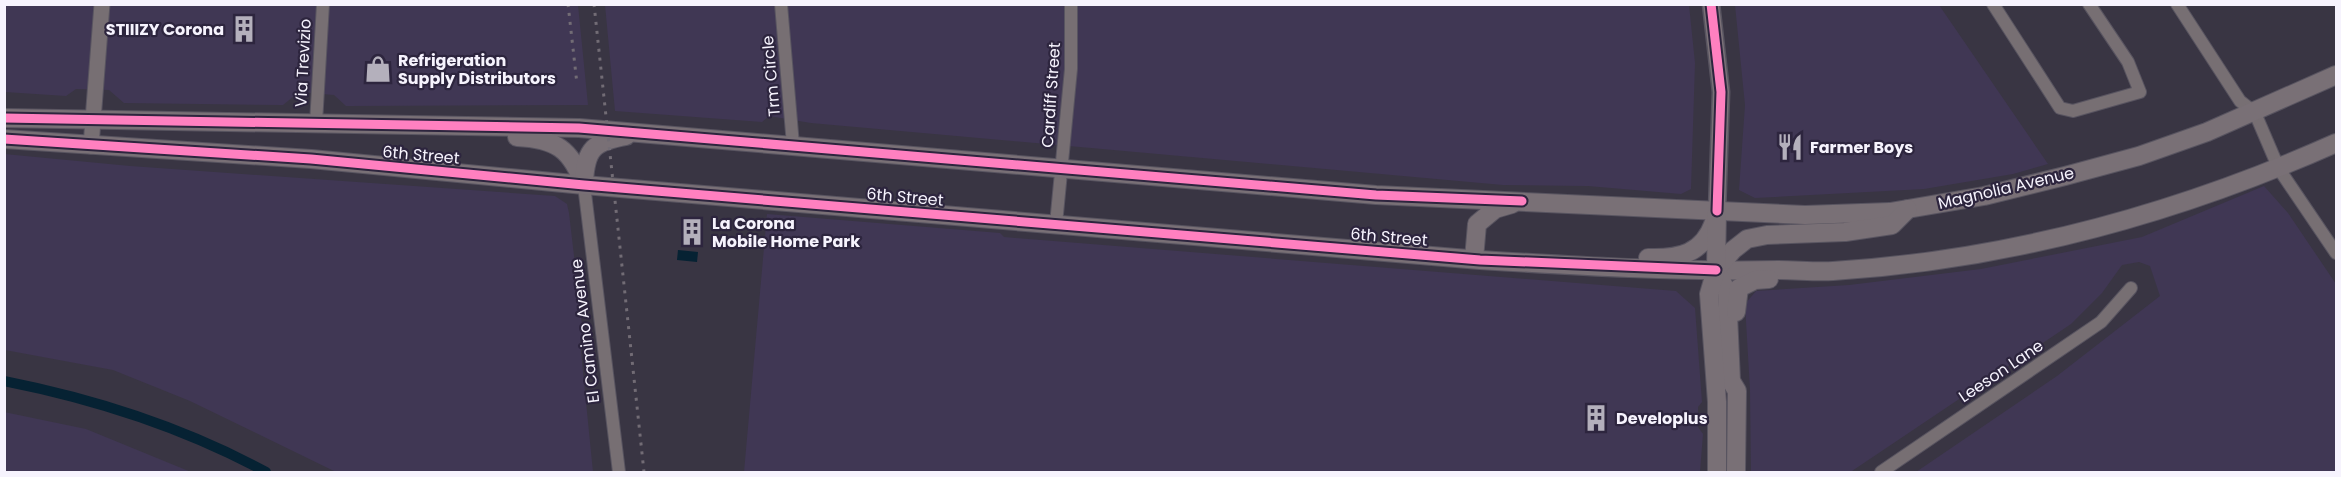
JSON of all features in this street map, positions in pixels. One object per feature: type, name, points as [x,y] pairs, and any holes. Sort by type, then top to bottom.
[{"type":"main road","points":[[1711,4],[1721,92],[1716,270],[1709,294],[1717,402],[1717,472]]},
{"type":"main road","name":"Magnolia Avenue","points":[[1717,211],[1805,216],[1908,209],[1984,196],[2139,156],[2255,113],[2337,75]]},
{"type":"main road","name":"6th Street","points":[[4,118],[579,128],[1376,195],[1717,211]]},
{"type":"main road","points":[[424,125],[467,136],[532,138],[551,142],[568,153],[576,163],[584,185]]},
{"type":"main road","points":[[584,185],[585,160],[591,149],[608,140],[626,136],[663,135]]},
{"type":"main road","name":"6th Street","points":[[4,138],[91,146],[265,155],[584,185],[1474,259],[1543,264],[1716,270]]},
{"type":"main road","points":[[1737,472],[1737,391],[1740,379],[1735,305],[1740,288],[1755,280],[1795,278],[1830,271],[1953,258],[2072,235],[2165,210],[2278,169],[2337,143]]},
{"type":"main road","points":[[1474,259],[1476,224],[1495,209],[1522,201]]},
{"type":"main road","points":[[1716,270],[1733,250],[1747,239],[1767,235],[1845,232],[1892,225],[1908,209]]},
{"type":"main road","points":[[1543,264],[1587,255],[1663,258],[1690,253],[1708,238],[1717,211]]},
{"type":"main road","points":[[1716,270],[1830,271]]},
{"type":"main road","points":[[1716,270],[1727,292],[1731,381],[1737,391]]},
{"type":"street","points":[[91,146],[102,4]]},
{"type":"street","name":"Via Trevizio","points":[[316,123],[323,4]]},
{"type":"street","name":"Trm Circle","points":[[781,4],[793,145]]},
{"type":"street","name":"Cardiff Street","points":[[1056,224],[1071,69],[1071,4]]},
{"type":"street","points":[[1993,4],[2060,108],[2073,111],[2140,92],[2128,62],[2088,4]]},
{"type":"street","points":[[2177,4],[2240,101],[2255,113],[2278,169],[2337,254]]},
{"type":"street","name":"El Camino Avenue","points":[[584,185],[619,472]]},
{"type":"street","name":"Leeson Lane","points":[[1881,472],[2101,322],[2131,288]]},
{"type":"shaded area","points":[[4,5],[578,5],[588,105],[346,106],[334,95],[299,92],[283,105],[124,103],[109,90],[76,89],[66,96],[5,92]]},
{"type":"shaded area","points":[[605,5],[1689,5],[1695,63],[1691,189],[1681,194],[1588,186],[1503,185],[811,123],[769,116],[762,122],[615,111]]},
{"type":"shaded area","points":[[1735,5],[1939,5],[2048,164],[2013,174],[1924,189],[1755,198],[1739,190],[1745,105]]},
{"type":"shaded area","points":[[4,154],[130,166],[555,196],[567,204],[569,213],[583,333],[580,342],[593,472],[336,472],[190,401],[113,370],[5,350]]},
{"type":"shaded area","points":[[2264,186],[2288,213],[2336,284],[2336,472],[1916,472],[2057,376],[2160,296],[2150,266],[2139,262],[2122,265],[2102,293],[2071,324],[1852,471],[1751,472],[1750,390],[1745,304],[1756,291],[1849,285],[1981,269],[2142,237]]},
{"type":"shaded area","points":[[767,214],[1000,233],[1004,237],[1676,291],[1695,308],[1702,402],[1698,407],[1698,427],[1703,434],[1700,472],[744,472]]},
{"type":"shaded area","points":[[4,412],[86,429],[191,472],[5,472]]},
{"type":"water","points":[[678,250],[698,252],[697,262],[677,260]]},
{"type":"waterway","points":[[4,381],[106,406],[139,417],[204,442],[266,472]]},
{"type":"railway","points":[[568,4],[577,84]]},
{"type":"railway","points":[[594,4],[644,472]]},
{"type":"cycle path","points":[[1711,4],[1721,92],[1717,211]]},
{"type":"cycle path","points":[[4,118],[579,128],[1376,195],[1522,201]]},
{"type":"cycle path","points":[[4,139],[311,159],[584,185],[1480,260],[1716,270]]},
{"type":"place","name":"STIIIZY Corona","points":[[244,29]]},
{"type":"place","name":"Refrigeration Supply Distributors","points":[[378,69]]},
{"type":"place","name":"Farmer Boys","points":[[1790,147]]},
{"type":"place","name":"La Corona Mobile Home Park","points":[[692,232]]},
{"type":"place","name":"Developlus","points":[[1596,418]]}]
